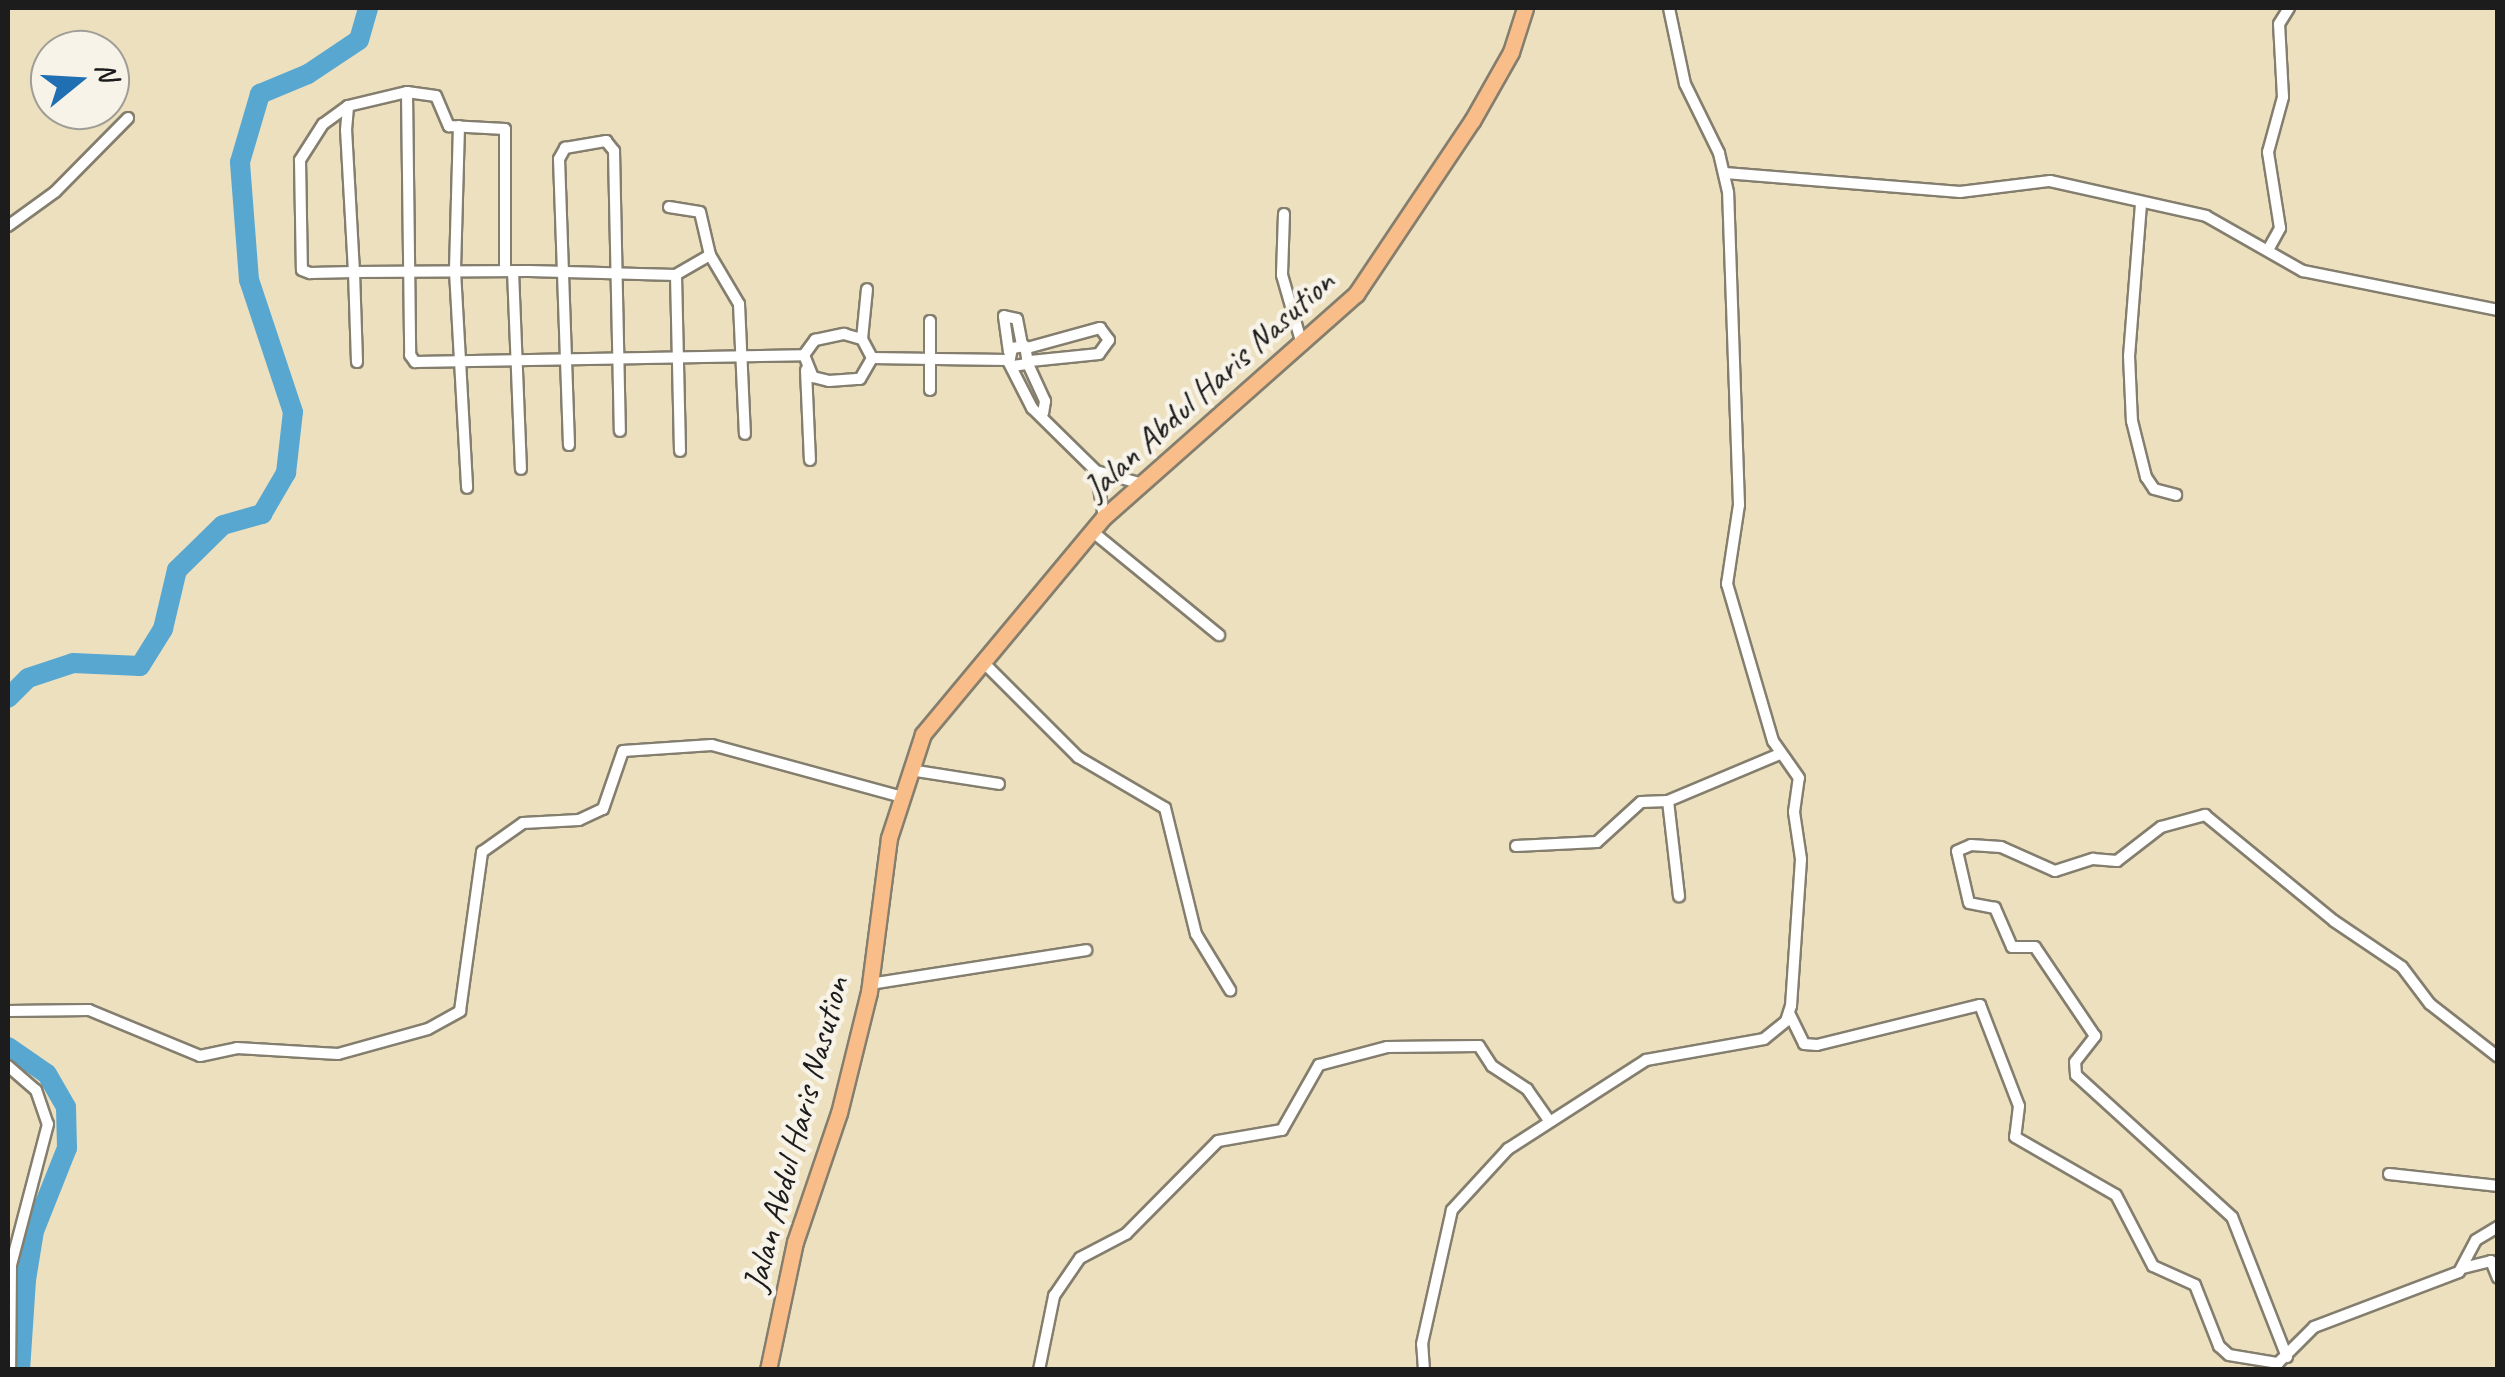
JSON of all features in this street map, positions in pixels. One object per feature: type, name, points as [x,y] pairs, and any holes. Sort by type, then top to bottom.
[{"type":"main road","name":"Jalan Abdul Haris Nasution","points":[[768,1370],[795,1242],[839,1113],[870,984],[899,796],[938,711],[1104,517],[1356,294],[1396,244],[1501,70],[1525,8]]},
{"type":"street","points":[[1670,8],[1688,93],[1725,173],[1739,504],[1727,584],[1780,754],[1799,786],[1794,812],[1802,859],[1788,1013],[1807,1046],[1980,1005],[2019,1106],[2015,1136],[2114,1193],[2153,1266],[2195,1286],[2224,1353],[2270,1365],[2287,1357],[2314,1327],[2462,1268],[2492,1261],[2498,1278]]},
{"type":"street","points":[[2268,250],[2280,228],[2268,152],[2283,97],[2279,24],[2289,8]]},
{"type":"street","points":[[406,92],[410,357],[460,363],[804,356]]},
{"type":"street","points":[[521,469],[509,271],[506,132],[493,124],[449,126],[432,92],[406,92],[348,106],[323,124],[300,160],[300,264],[306,272],[509,271],[676,275],[710,255]]},
{"type":"street","points":[[348,106],[356,362]]},
{"type":"street","points":[[458,126],[455,271],[467,488]]},
{"type":"street","points":[[8,226],[55,192],[116,130]]},
{"type":"street","points":[[568,445],[559,273],[559,154],[565,148],[613,145],[620,431]]},
{"type":"street","points":[[1725,173],[1960,192],[2042,180],[2206,216],[2303,270],[2498,310]]},
{"type":"street","points":[[2142,204],[2129,356],[2132,420],[2146,477],[2154,490],[2176,495]]},
{"type":"street","points":[[669,207],[700,212],[710,255],[736,296],[744,357],[745,434]]},
{"type":"street","points":[[1284,214],[1282,275],[1301,341]]},
{"type":"street","points":[[676,275],[680,451]]},
{"type":"street","points":[[806,369],[818,379],[854,380],[866,374],[872,358],[862,338],[867,289]]},
{"type":"street","points":[[1043,413],[1045,401],[1017,319],[1004,316],[1010,359],[1032,408],[1043,413],[1096,471],[1140,483]]},
{"type":"street","points":[[930,321],[930,390]]},
{"type":"street","points":[[872,358],[1010,359],[1029,363],[1099,354],[1109,340],[1100,328],[1025,347],[1010,359]]},
{"type":"street","points":[[810,460],[804,356],[814,340],[862,338]]},
{"type":"street","points":[[1096,471],[1104,517]]},
{"type":"street","points":[[1092,532],[1219,635]]},
{"type":"street","points":[[982,661],[1078,757],[1166,808],[1196,934],[1230,990]]},
{"type":"street","points":[[8,1011],[89,1010],[200,1056],[238,1048],[338,1054],[428,1030],[460,1011],[482,852],[523,823],[579,820],[603,809],[623,751],[712,745],[899,796]]},
{"type":"street","points":[[1516,846],[1584,846],[1603,839],[1641,802],[1668,801],[1780,754]]},
{"type":"street","points":[[910,770],[999,784]]},
{"type":"street","points":[[1668,801],[1679,896]]},
{"type":"street","points":[[2287,1357],[2232,1217],[2076,1075],[2075,1062],[2095,1036],[2035,947],[2012,946],[1995,908],[1968,903],[1958,851],[1972,845],[2001,848],[2055,871],[2093,859],[2117,861],[2161,827],[2205,815],[2334,921],[2402,967],[2430,1004],[2498,1057]]},
{"type":"street","points":[[870,984],[1086,950]]},
{"type":"street","points":[[1424,1370],[1422,1344],[1452,1210],[1514,1143],[1548,1118],[1653,1057],[1764,1040],[1788,1013]]},
{"type":"street","points":[[1039,1370],[1054,1296],[1080,1258],[1126,1234],[1218,1141],[1282,1130],[1319,1065],[1386,1047],[1478,1046],[1492,1066],[1527,1088],[1548,1118]]},
{"type":"street","points":[[8,1066],[36,1090],[48,1124],[11,1265],[10,1370]]},
{"type":"street","points":[[2389,1174],[2498,1186]]},
{"type":"street","points":[[2462,1268],[2476,1240],[2498,1228]]},
{"type":"waterway","points":[[8,698],[28,678],[73,663],[140,666],[163,629],[177,570],[223,525],[262,514],[286,473],[293,412],[249,280],[240,162],[260,94],[308,74],[359,40],[368,8]]},
{"type":"waterway","points":[[8,1047],[47,1074],[66,1107],[67,1148],[34,1231],[26,1280],[20,1370]]}]
